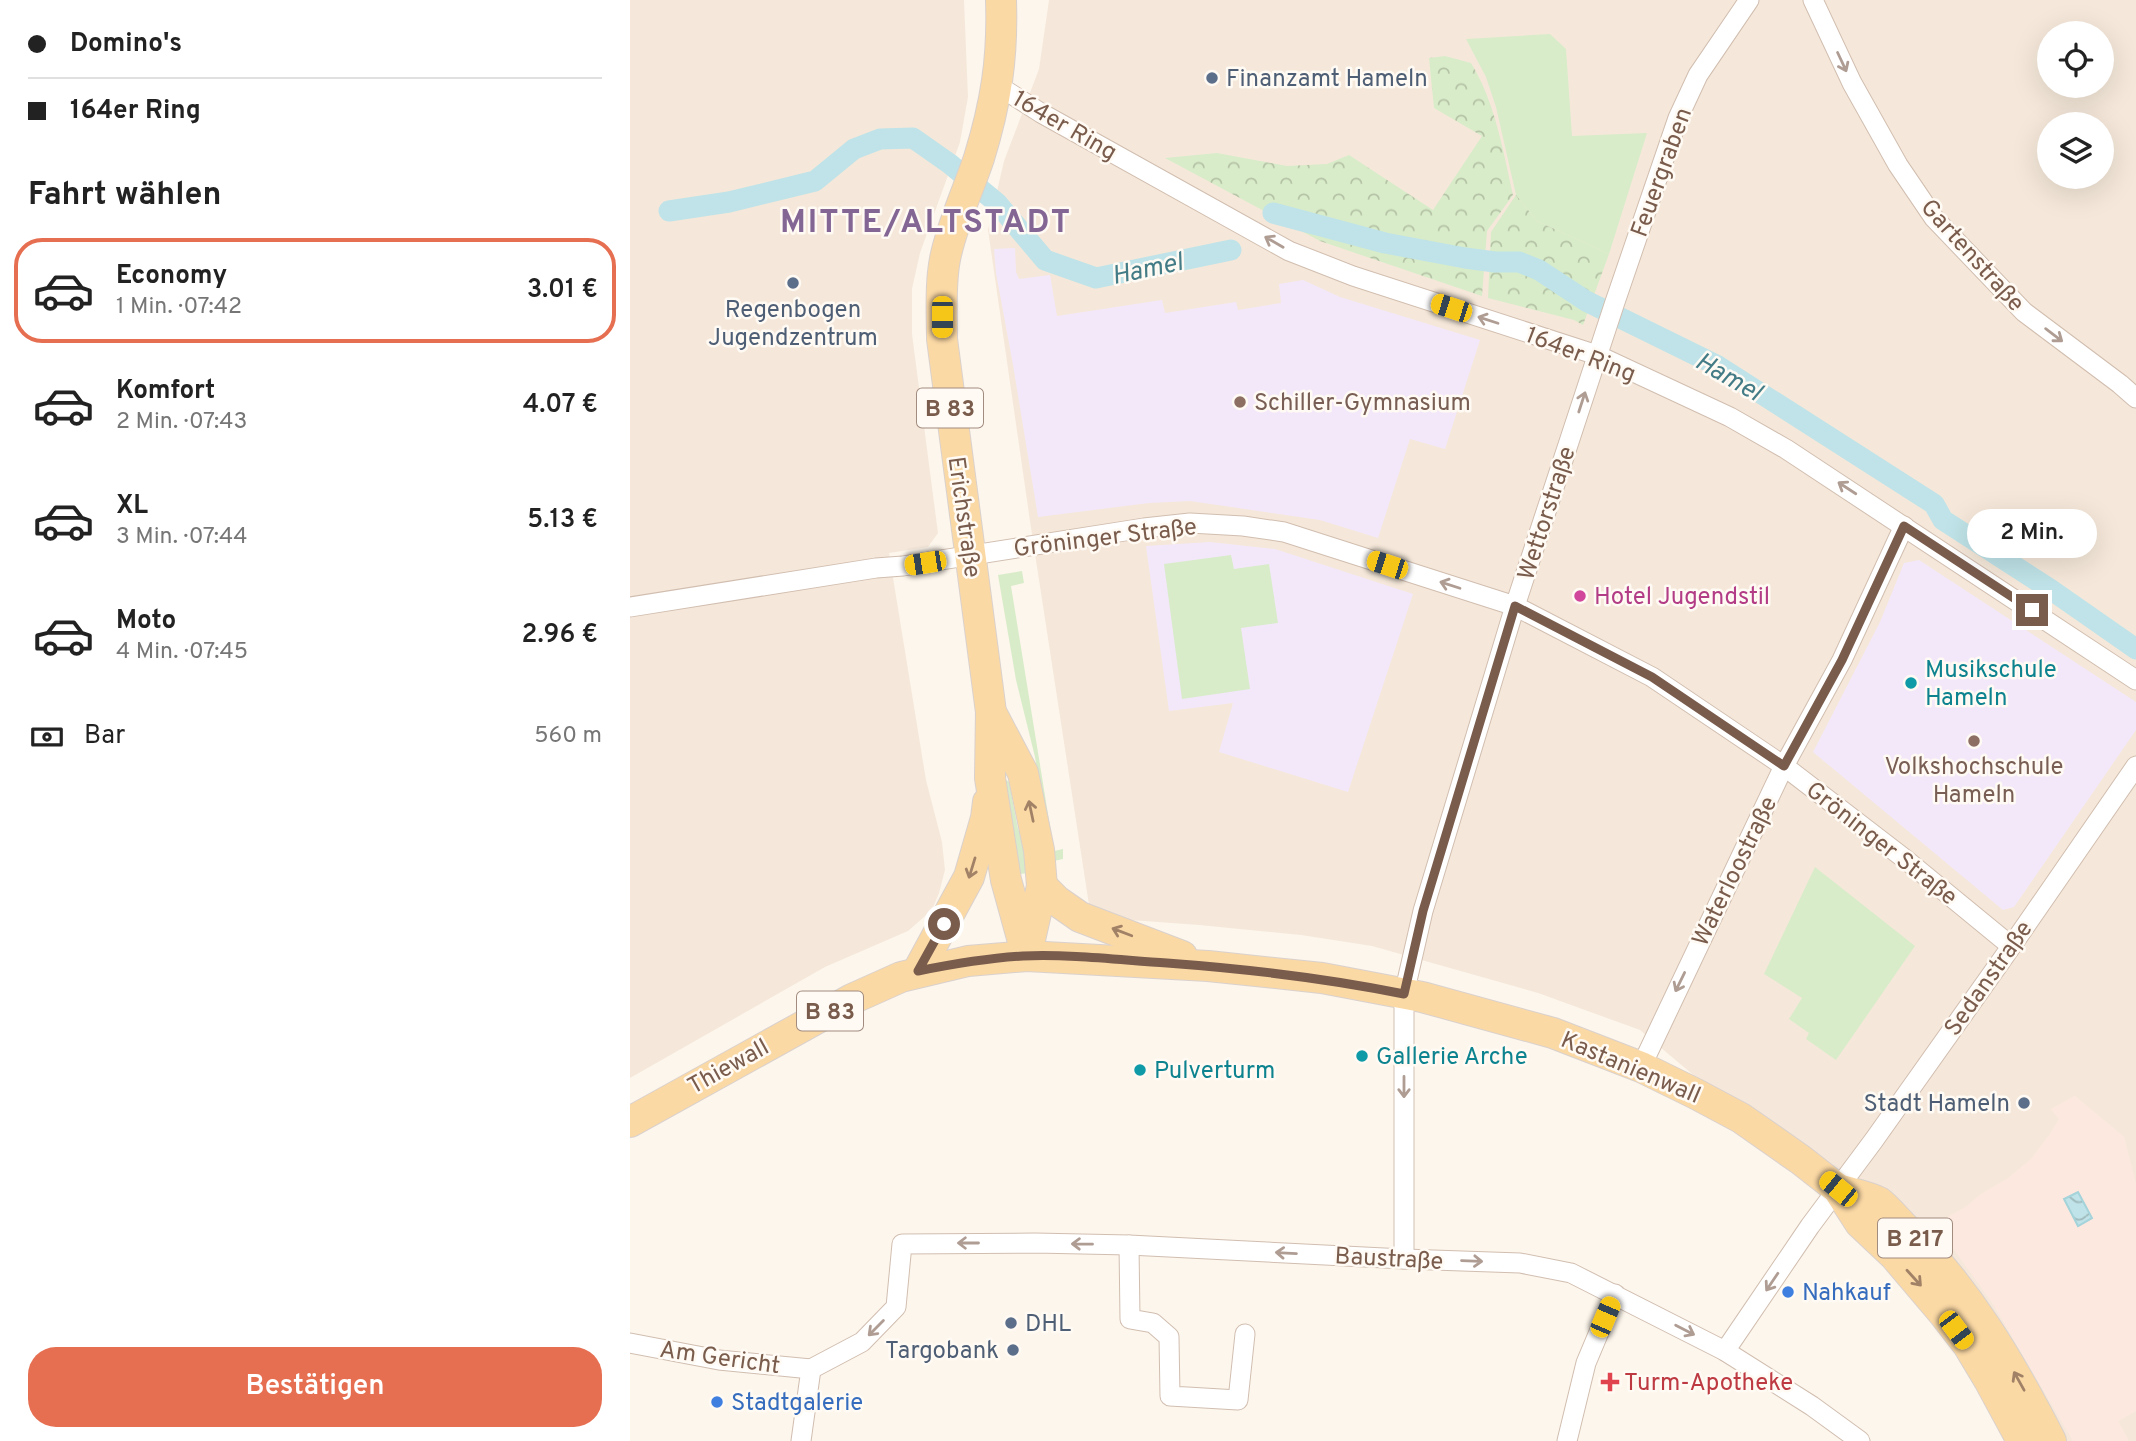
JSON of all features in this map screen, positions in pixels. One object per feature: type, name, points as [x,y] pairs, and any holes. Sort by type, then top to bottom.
[{"type":"main road","name":"B 83","points":[[997,85],[1002,31],[1001,0]]},
{"type":"main road","name":"Erichstraße","points":[[997,85],[995,103],[945,259],[942,339],[991,712],[990,778],[1006,880],[1027,956]]},
{"type":"main road","name":"Erichstraße","points":[[991,712],[1023,772],[1039,850],[1042,886],[1027,956]]},
{"type":"main road","name":"B 83","points":[[918,971],[969,877],[986,818],[990,778]]},
{"type":"main road","points":[[1042,886],[1057,901],[1080,917],[1208,966]]},
{"type":"main road","name":"Kastanienwall","points":[[1027,956],[1208,966],[1322,978],[1404,994],[1553,1033],[1641,1068],[1696,1094],[1741,1118],[1838,1189],[1860,1223],[1894,1255],[1968,1345],[2022,1441]]},
{"type":"main road","name":"Thiewall","points":[[638,1110],[852,999],[901,977],[968,961],[1027,956]]},
{"type":"main road","name":"Kastanienwall","points":[[1838,1189],[1879,1203],[1929,1253],[1996,1341],[2051,1441]]},
{"type":"street","name":"Feuergraben","points":[[1597,355],[1678,118],[1698,75],[1749,0]]},
{"type":"street","name":"Gartenstraße","points":[[1813,0],[1852,83],[1898,165],[1934,218],[2024,312],[2136,398]]},
{"type":"street","name":"164er Ring","points":[[997,85],[1041,113],[1289,251],[1353,276],[1597,355],[1741,423],[1787,449],[2136,680]]},
{"type":"street","name":"Wettorstraße","points":[[1404,1259],[1404,994],[1423,911],[1515,606],[1597,355]]},
{"type":"street","name":"Gröninger Straße","points":[[630,607],[1144,528],[1190,523],[1284,532],[1515,606],[1652,677],[1784,766],[1905,859],[2011,946]]},
{"type":"street","name":"Waterloostraße","points":[[1641,1068],[1784,766],[1842,660],[1904,526]]},
{"type":"street","name":"Sedanstraße","points":[[1838,1189],[2136,765]]},
{"type":"street","points":[[1724,1351],[1838,1189]]},
{"type":"street","name":"Baustraße","points":[[811,1369],[862,1342],[896,1307],[902,1244],[1129,1245],[1520,1263],[1571,1273],[1724,1351],[1812,1406],[1860,1441]]},
{"type":"street","points":[[1129,1245],[1130,1319],[1153,1323],[1169,1337],[1170,1396],[1238,1401],[1245,1334]]},
{"type":"street","points":[[1567,1441],[1586,1363],[1615,1294]]},
{"type":"street","name":"Am Gericht","points":[[630,1343],[719,1360],[811,1369]]},
{"type":"street","points":[[801,1441],[811,1369]]},
{"type":"shaded area","points":[[630,0],[964,0],[968,97],[960,142],[920,253],[912,289],[912,334],[938,533],[928,547],[889,553],[926,780],[942,842],[945,870],[939,893],[932,910],[908,931],[825,967],[630,1078]]},
{"type":"shaded area","points":[[1049,0],[2136,0],[2136,1441],[2039,1441],[1991,1354],[1744,1118],[1640,1030],[1538,993],[1372,946],[1301,935],[1130,920],[1089,905],[988,230],[1004,161],[1039,69]]},
{"type":"shaded area","name":"Schiller-Gymnasium","points":[[1015,248],[1019,279],[1050,275],[1057,316],[1162,300],[1165,313],[1236,302],[1238,310],[1281,303],[1279,284],[1303,280],[1340,297],[1480,340],[1445,449],[1410,439],[1378,538],[1320,520],[1190,501],[1149,503],[1038,517],[996,273],[994,249]]},
{"type":"shaded area","points":[[1210,542],[1275,549],[1413,594],[1348,792],[1219,752],[1233,703],[1169,711],[1146,546]]},
{"type":"shaded area","name":"Volkshochschule Hameln","points":[[1919,560],[2136,702],[2136,730],[2014,907],[2003,910],[1813,752],[1880,622],[1904,563]]},
{"type":"shaded area","points":[[2075,1096],[2124,1137],[2136,1184],[2136,1411],[2118,1421],[2129,1441],[2073,1441],[1993,1304],[1938,1227],[1948,1217],[2007,1179],[2031,1159],[2059,1119],[2051,1109]]},
{"type":"green space","points":[[1550,34],[1566,49],[1572,136],[1647,133],[1609,254],[1537,221],[1516,195],[1496,107],[1486,77],[1466,39]]},
{"type":"green space","points":[[1445,56],[1471,63],[1479,78],[1497,127],[1513,195],[1487,231],[1482,296],[1320,241],[1165,158],[1217,153],[1287,166],[1327,164],[1349,155],[1433,210],[1482,136],[1434,108],[1429,58]]},
{"type":"green space","points":[[1516,195],[1537,221],[1609,254],[1583,325],[1574,320],[1488,298],[1491,232]]},
{"type":"green space","points":[[1231,555],[1234,569],[1269,564],[1278,623],[1241,628],[1250,689],[1182,699],[1164,564]]},
{"type":"green space","points":[[1022,571],[1024,583],[1011,586],[1054,851],[1063,849],[1063,859],[1054,861],[1050,853],[1035,757],[1016,680],[998,575]]},
{"type":"green space","points":[[1005,779],[1009,782],[1018,829],[1030,853],[1030,873],[1019,874]]},
{"type":"green space","points":[[1815,867],[1915,946],[1836,1060],[1806,1039],[1809,1033],[1789,1019],[1802,998],[1764,974]]},
{"type":"water","points":[[2078,1192],[2092,1218],[2078,1226],[2064,1199]]},
{"type":"waterway","name":"Hamel","points":[[669,211],[729,202],[815,181],[854,149],[880,139],[913,138],[997,203],[1045,260],[1096,278],[1231,250]]},
{"type":"waterway","name":"Hamel","points":[[1273,213],[1385,243],[1465,258],[1519,262],[1539,270],[1586,301],[1718,366],[1934,504],[1943,520],[2136,649]]},
{"type":"place","name":"Finanzamt Hameln","points":[[1212,78]]},
{"type":"place","name":"Regenbogen Jugendzentrum","points":[[793,283]]},
{"type":"place","name":"Schiller-Gymnasium","points":[[1240,402]]},
{"type":"place","name":"Hotel Jugendstil","points":[[1580,596]]},
{"type":"place","name":"Musikschule Hameln","points":[[1911,683]]},
{"type":"place","name":"Volkshochschule Hameln","points":[[1974,741]]},
{"type":"place","name":"Gallerie Arche","points":[[1362,1056]]},
{"type":"place","name":"Pulverturm","points":[[1140,1070]]},
{"type":"place","name":"Stadt Hameln","points":[[2024,1103]]},
{"type":"place","name":"Nahkauf","points":[[1788,1292]]},
{"type":"place","name":"DHL","points":[[1011,1323]]},
{"type":"place","name":"Targobank","points":[[1013,1350]]},
{"type":"place","name":"Turm-Apotheke","points":[[1610,1382]]},
{"type":"place","name":"Stadtgalerie","points":[[717,1402]]},
{"type":"district","name":"MITTE/ALTSTADT","points":[[926,221]]},
{"type":"route","points":[[944,924],[918,971],[1000,958],[1083,958],[1272,971],[1404,994],[1423,911],[1515,606],[1652,677],[1784,766],[1842,660],[1904,526],[2032,610]]}]
